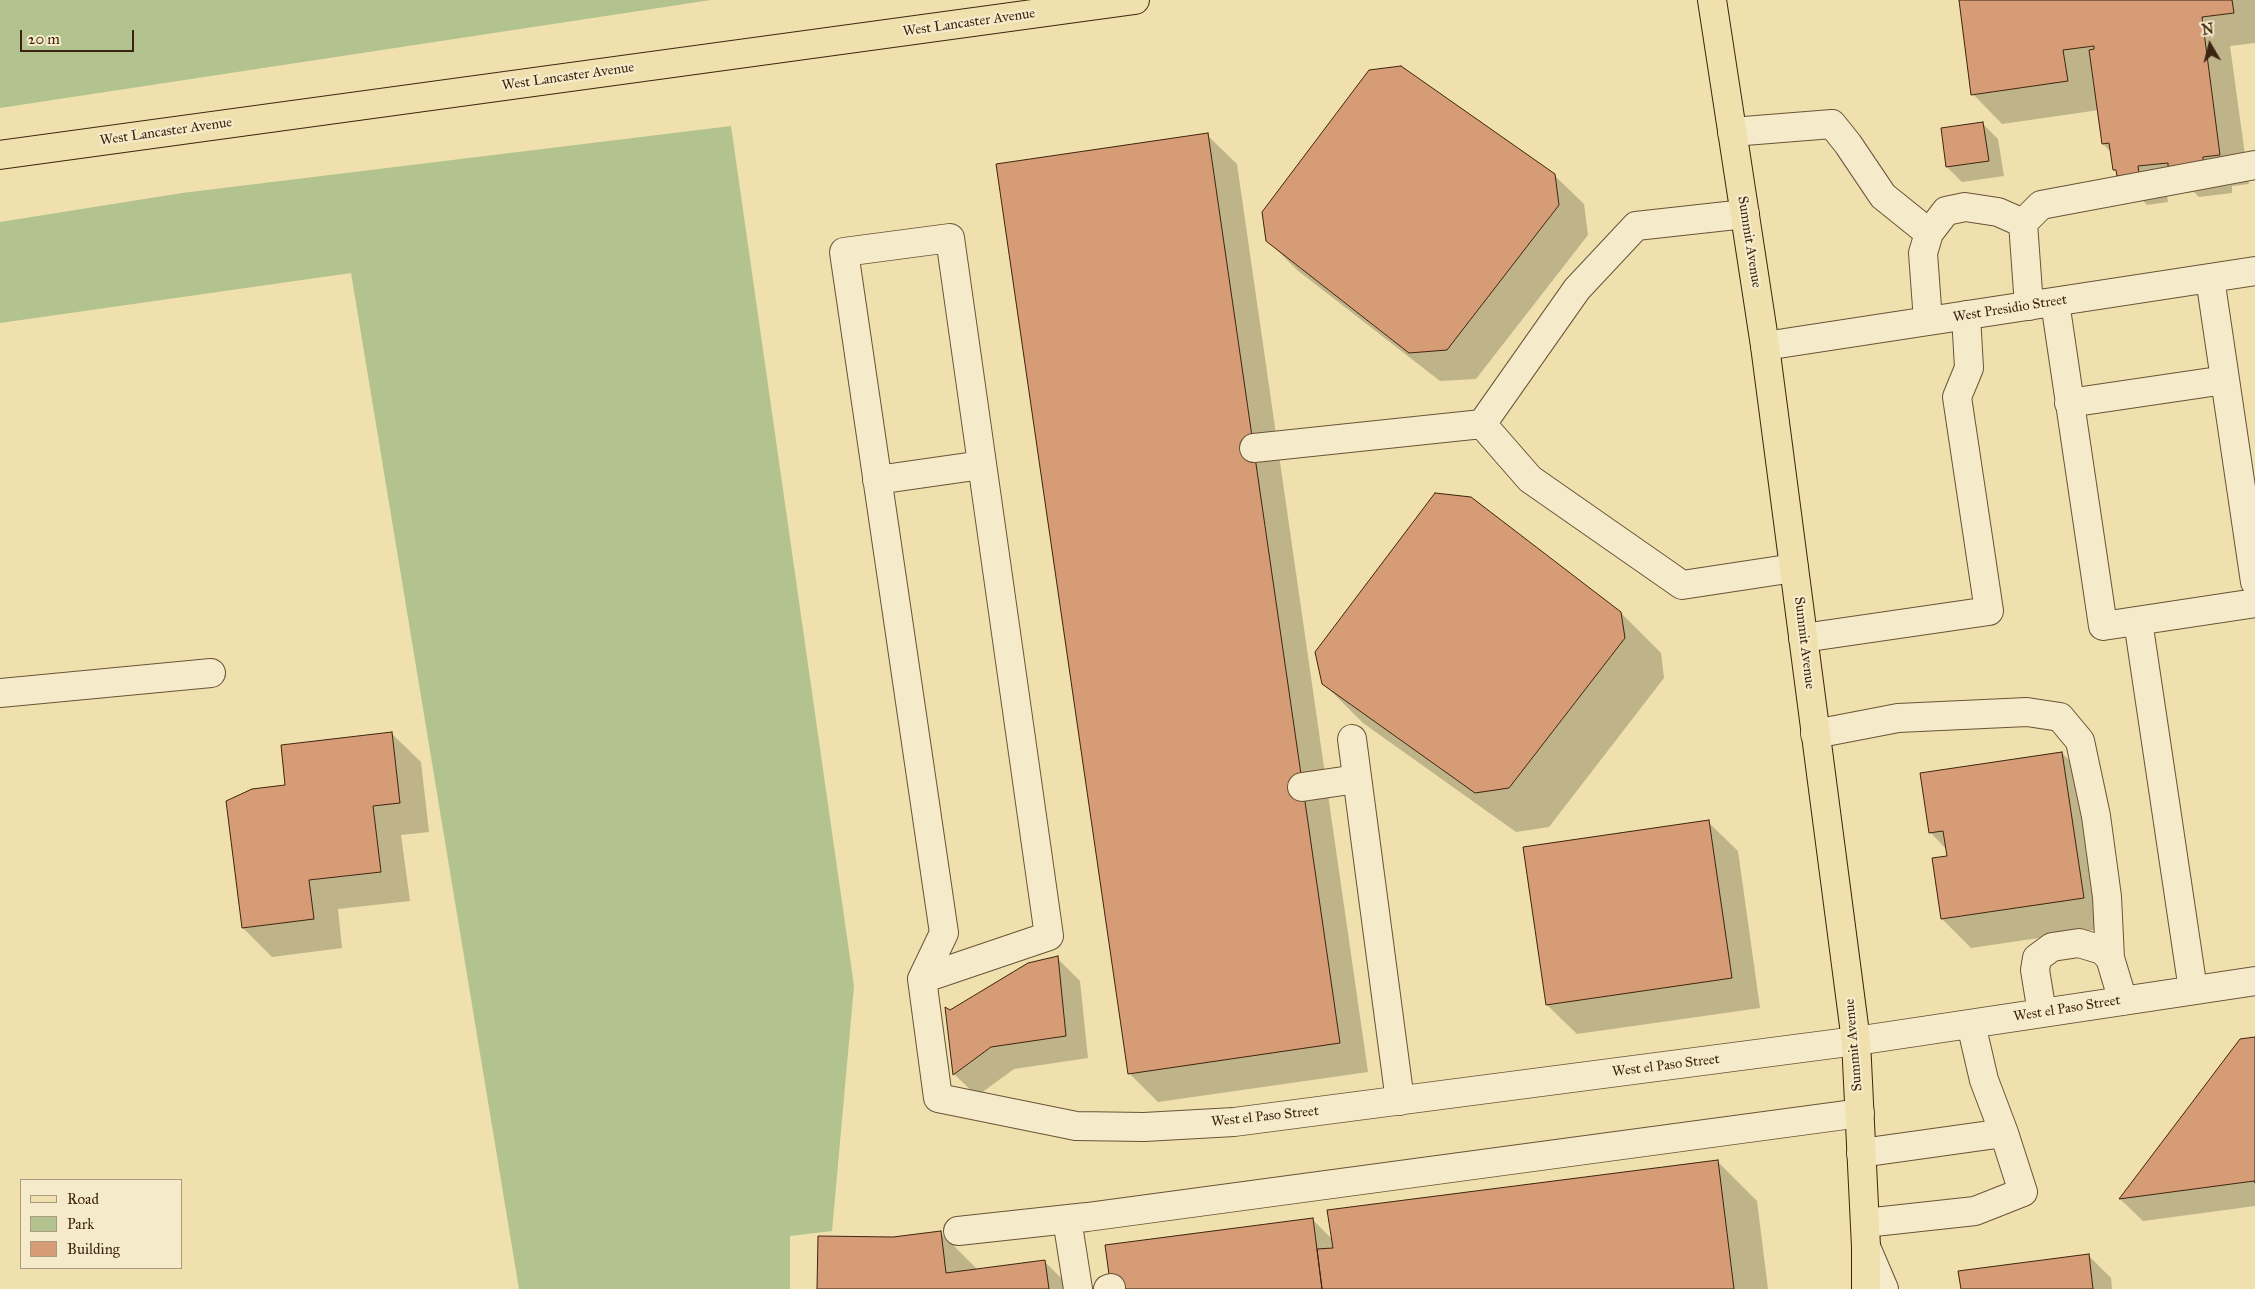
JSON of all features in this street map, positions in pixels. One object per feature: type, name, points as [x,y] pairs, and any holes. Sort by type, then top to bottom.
[{"type":"main road","name":"West Lancaster Avenue","points":[[0,155],[1135,0]]},
{"type":"main road","name":"Summit Avenue","points":[[1712,0],[1765,346],[1856,1041],[1866,1289]]},
{"type":"street","points":[[1732,132],[1832,124],[1883,196],[1929,233]]},
{"type":"street","points":[[2023,223],[2041,205],[2255,165]]},
{"type":"street","points":[[1928,321],[1923,254],[1929,233],[1946,211],[1965,207],[1998,212],[2023,223]]},
{"type":"street","points":[[1254,448],[1482,424],[1577,289],[1636,226],[1744,214]]},
{"type":"street","points":[[2023,223],[2042,304],[2069,403],[2103,626],[2255,603]]},
{"type":"street","points":[[950,238],[1049,936],[922,979],[944,934],[844,252],[950,238]]},
{"type":"street","name":"West Presidio Street","points":[[1765,346],[2255,271]]},
{"type":"street","points":[[2210,278],[2255,582]]},
{"type":"street","points":[[1803,638],[1988,611],[1957,397],[1970,368],[1966,315]]},
{"type":"street","points":[[2069,403],[2224,380]]},
{"type":"street","points":[[1482,424],[1530,479],[1682,585],[1794,568]]},
{"type":"street","points":[[878,480],[982,466]]},
{"type":"street","points":[[2138,621],[2193,990]]},
{"type":"street","points":[[0,693],[211,673]]},
{"type":"street","points":[[1816,734],[1898,718],[2028,712],[2060,717],[2080,741],[2096,816],[2107,897],[2110,958],[2123,1001]]},
{"type":"street","points":[[1352,739],[1400,1101]]},
{"type":"street","points":[[1302,787],[1357,779]]},
{"type":"street","points":[[2042,1013],[2035,970],[2037,958],[2052,947],[2079,943],[2102,950],[2110,958]]},
{"type":"street","name":"West el Paso Street","points":[[922,979],[938,1098],[1076,1126],[1144,1127],[1234,1122],[1400,1101],[1856,1041],[2255,981]]},
{"type":"street","points":[[1884,1289],[1865,1235],[1975,1211],[2023,1192],[1984,1080],[1970,1024]]},
{"type":"street","points":[[958,1232],[1860,1113]]},
{"type":"street","points":[[1861,1153],[2004,1133]]},
{"type":"street","points":[[1066,1219],[1078,1289]]},
{"type":"green space","points":[[0,0],[711,0],[0,108]]},
{"type":"green space","points":[[731,126],[854,986],[832,1231],[790,1236],[790,1289],[519,1289],[351,273],[0,323],[0,222],[182,193]]},
{"type":"building","points":[[1959,0],[2232,0],[2234,13],[2202,17],[2220,155],[2203,157],[2203,164],[2168,168],[2168,163],[2138,166],[2139,173],[2117,176],[2116,170],[2113,170],[2109,143],[2102,144],[2089,50],[2094,49],[2094,46],[2063,50],[2068,81],[1971,95]]},
{"type":"building","points":[[1401,66],[1555,174],[1559,205],[1447,350],[1409,353],[1266,241],[1262,212],[1369,70]]},
{"type":"building","points":[[1983,122],[1989,161],[1946,167],[1941,128]]},
{"type":"building","points":[[1208,133],[1340,1043],[1128,1074],[996,164]]},
{"type":"building","points":[[1435,493],[1471,497],[1621,612],[1625,638],[1509,788],[1475,793],[1322,684],[1315,652]]},
{"type":"building","points":[[392,732],[400,803],[373,806],[381,872],[309,880],[314,919],[242,928],[226,801],[252,789],[285,785],[281,745]]},
{"type":"building","points":[[2062,752],[2084,898],[1941,919],[1932,858],[1947,856],[1943,831],[1929,833],[1920,773]]},
{"type":"building","points":[[1709,820],[1732,978],[1546,1005],[1523,847]]},
{"type":"building","points":[[1058,956],[1066,1036],[991,1047],[953,1075],[945,1007],[950,1010],[1028,963]]},
{"type":"building","points":[[2255,1037],[2255,1183],[2254,1181],[2119,1199],[2240,1039]]},
{"type":"building","points":[[1718,1160],[1734,1289],[1322,1289],[1317,1249],[1333,1248],[1327,1210]]},
{"type":"building","points":[[1313,1218],[1322,1289],[1111,1289],[1105,1245]]},
{"type":"building","points":[[941,1231],[946,1273],[1045,1260],[1049,1289],[817,1289],[818,1236],[893,1237]]},
{"type":"building","points":[[2089,1254],[2093,1289],[1961,1289],[1958,1271]]}]
